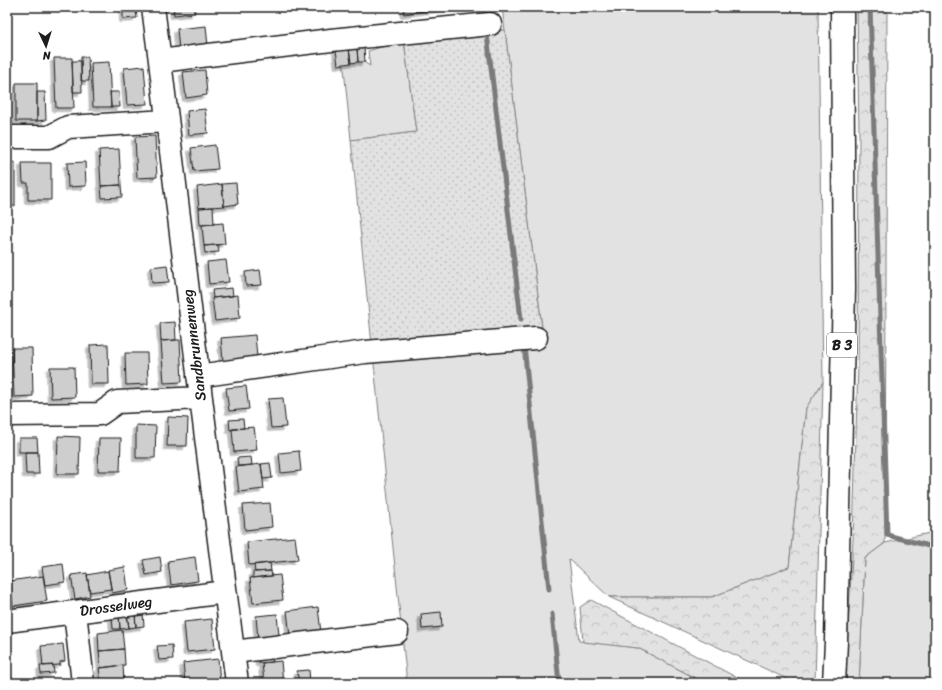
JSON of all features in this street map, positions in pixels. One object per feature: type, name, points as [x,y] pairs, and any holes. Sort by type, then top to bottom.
[{"type":"street","name":"Sandbrunnenweg","points":[[153,7],[237,683]]},
{"type":"street","name":"B 3","points":[[834,683],[837,626],[843,296],[842,7]]},
{"type":"street","points":[[160,61],[332,40],[490,24]]},
{"type":"street","points":[[7,137],[49,137],[68,127],[167,121]]},
{"type":"street","points":[[198,376],[365,352],[536,338]]},
{"type":"street","points":[[7,415],[100,414],[117,402],[201,398]]},
{"type":"street","name":"Drosselweg","points":[[7,621],[225,592]]},
{"type":"street","points":[[75,612],[83,683]]},
{"type":"street","points":[[233,652],[397,632]]},
{"type":"green space","points":[[502,7],[818,7],[823,382],[806,408],[789,567],[712,597],[609,597],[569,559],[579,641],[638,648],[705,683],[407,683],[372,345],[542,328]]},
{"type":"green space","points":[[857,7],[887,7],[885,543],[865,558],[859,683],[845,683],[853,539],[858,363],[859,134]]},
{"type":"green space","points":[[505,30],[542,328],[372,345],[351,140],[416,132],[404,40]]},
{"type":"green space","points":[[404,40],[416,132],[351,140],[342,48],[370,66],[368,51]]},
{"type":"green space","points":[[823,382],[815,683],[796,683],[609,597],[712,597],[789,567],[806,408]]},
{"type":"green space","points":[[934,532],[935,683],[859,683],[865,558],[885,543]]},
{"type":"green space","points":[[591,600],[747,683],[705,683],[638,648],[583,642],[580,607]]},
{"type":"building","points":[[122,7],[136,7],[136,9],[123,10]]},
{"type":"building","points":[[173,7],[194,7],[195,13],[174,15]]},
{"type":"building","points":[[403,7],[453,7],[404,14]]},
{"type":"building","points":[[136,9],[137,18],[123,19],[123,10]]},
{"type":"building","points":[[206,26],[208,47],[179,50],[177,29]]},
{"type":"building","points":[[364,47],[365,62],[358,62],[357,48]]},
{"type":"building","points":[[357,48],[358,62],[351,63],[349,49]]},
{"type":"building","points":[[349,49],[351,63],[338,65],[336,50]]},
{"type":"building","points":[[81,57],[88,57],[89,81],[81,81]]},
{"type":"building","points":[[54,58],[72,58],[74,108],[56,108]]},
{"type":"building","points":[[72,61],[81,61],[82,92],[73,92]]},
{"type":"building","points":[[109,62],[111,107],[93,107],[91,63]]},
{"type":"building","points":[[144,66],[147,104],[127,105],[124,68]]},
{"type":"building","points":[[205,70],[207,95],[186,98],[183,72]]},
{"type":"building","points":[[16,83],[37,83],[37,121],[16,121]]},
{"type":"building","points":[[37,92],[45,92],[46,120],[37,121]]},
{"type":"building","points":[[110,92],[119,92],[120,107],[111,107]]},
{"type":"building","points":[[205,109],[208,133],[189,135],[187,111]]},
{"type":"building","points":[[155,136],[157,177],[137,178],[135,137]]},
{"type":"building","points":[[215,145],[218,169],[194,171],[191,148]]},
{"type":"building","points":[[119,149],[121,185],[101,186],[99,150]]},
{"type":"building","points":[[15,162],[15,206],[7,206],[7,163]]},
{"type":"building","points":[[85,162],[86,186],[68,187],[67,163]]},
{"type":"building","points":[[22,163],[51,163],[51,200],[28,200],[28,183],[23,183]]},
{"type":"building","points":[[236,183],[238,204],[224,206],[222,184]]},
{"type":"building","points":[[222,184],[224,206],[199,208],[197,187]]},
{"type":"building","points":[[121,185],[122,197],[102,198],[101,186]]},
{"type":"building","points":[[213,207],[214,224],[200,225],[199,208]]},
{"type":"building","points":[[223,223],[225,244],[204,246],[202,225]]},
{"type":"building","points":[[218,245],[219,252],[205,253],[204,246]]},
{"type":"building","points":[[226,260],[229,282],[209,284],[207,262]]},
{"type":"building","points":[[167,265],[169,282],[152,283],[151,267]]},
{"type":"building","points":[[260,270],[262,285],[246,286],[245,272]]},
{"type":"building","points":[[232,288],[233,296],[213,298],[212,290]]},
{"type":"building","points":[[238,295],[240,318],[215,321],[212,298]]},
{"type":"building","points":[[175,322],[176,340],[161,341],[160,323]]},
{"type":"building","points":[[255,335],[257,357],[223,361],[221,338]]},
{"type":"building","points":[[180,340],[182,382],[164,383],[161,341]]},
{"type":"building","points":[[108,344],[109,384],[91,384],[90,345]]},
{"type":"building","points":[[12,348],[32,348],[33,396],[14,397]]},
{"type":"building","points":[[125,353],[147,353],[148,384],[126,385]]},
{"type":"building","points":[[50,367],[74,367],[75,397],[51,398]]},
{"type":"building","points":[[246,386],[249,409],[229,411],[226,388]]},
{"type":"building","points":[[283,398],[286,427],[271,428],[268,399]]},
{"type":"building","points":[[168,417],[188,418],[187,446],[167,446]]},
{"type":"building","points":[[243,419],[244,428],[230,430],[229,420]]},
{"type":"building","points":[[136,425],[156,426],[155,458],[136,458]]},
{"type":"building","points":[[254,427],[257,450],[234,452],[232,429]]},
{"type":"building","points":[[58,436],[80,437],[79,474],[57,474]]},
{"type":"building","points":[[19,438],[37,438],[38,452],[19,452]]},
{"type":"building","points":[[99,438],[121,438],[120,471],[98,471]]},
{"type":"building","points":[[299,451],[301,471],[281,473],[279,453]]},
{"type":"building","points":[[25,452],[38,452],[39,474],[26,474]]},
{"type":"building","points":[[251,457],[252,465],[238,466],[237,458]]},
{"type":"building","points":[[270,463],[272,478],[263,479],[261,464]]},
{"type":"building","points":[[261,464],[264,489],[239,492],[236,467]]},
{"type":"building","points":[[270,503],[272,527],[245,530],[243,505]]},
{"type":"building","points":[[295,537],[298,560],[249,565],[247,542]]},
{"type":"building","points":[[160,557],[162,572],[146,575],[143,560]]},
{"type":"building","points":[[195,557],[198,581],[171,585],[168,561]]},
{"type":"building","points":[[270,563],[271,571],[255,572],[254,565]]},
{"type":"building","points":[[63,564],[65,582],[45,585],[42,567]]},
{"type":"building","points":[[125,567],[128,590],[112,593],[108,570]]},
{"type":"building","points":[[108,571],[111,589],[90,592],[87,575]]},
{"type":"building","points":[[271,571],[272,576],[253,578],[253,572]]},
{"type":"building","points":[[87,573],[90,596],[75,599],[71,575]]},
{"type":"building","points":[[280,575],[283,600],[253,603],[250,578]]},
{"type":"building","points":[[43,576],[47,601],[13,606],[10,581]]},
{"type":"building","points":[[318,607],[321,633],[290,636],[287,611]]},
{"type":"building","points":[[441,612],[442,627],[422,629],[421,614]]},
{"type":"building","points":[[135,613],[143,613],[144,626],[136,627]]},
{"type":"building","points":[[135,613],[136,627],[129,628],[127,614]]},
{"type":"building","points":[[127,614],[129,628],[120,629],[119,615]]},
{"type":"building","points":[[277,614],[279,636],[258,639],[256,616]]},
{"type":"building","points":[[119,615],[120,629],[113,629],[112,616]]},
{"type":"building","points":[[212,619],[215,649],[187,652],[184,622]]},
{"type":"building","points":[[122,630],[124,649],[99,651],[98,633]]},
{"type":"building","points":[[63,644],[65,661],[60,662],[60,665],[43,666],[41,646]]},
{"type":"building","points":[[172,645],[173,659],[159,660],[157,646]]},
{"type":"building","points":[[124,649],[125,665],[101,668],[99,651]]},
{"type":"building","points":[[272,654],[273,662],[259,663],[259,656]]},
{"type":"building","points":[[218,659],[220,683],[193,683],[193,680],[185,681],[183,663]]},
{"type":"building","points":[[281,661],[283,683],[264,683],[262,663]]},
{"type":"building","points":[[53,665],[54,673],[41,674],[40,666]]},
{"type":"building","points":[[123,665],[124,683],[101,683],[99,668]]},
{"type":"building","points":[[309,670],[310,683],[299,683],[297,671]]},
{"type":"waterway","points":[[870,7],[887,535],[929,546]]},
{"type":"waterway","points":[[487,34],[521,319]]},
{"type":"waterway","points":[[524,345],[549,589]]},
{"type":"waterway","points":[[552,614],[559,683]]}]
